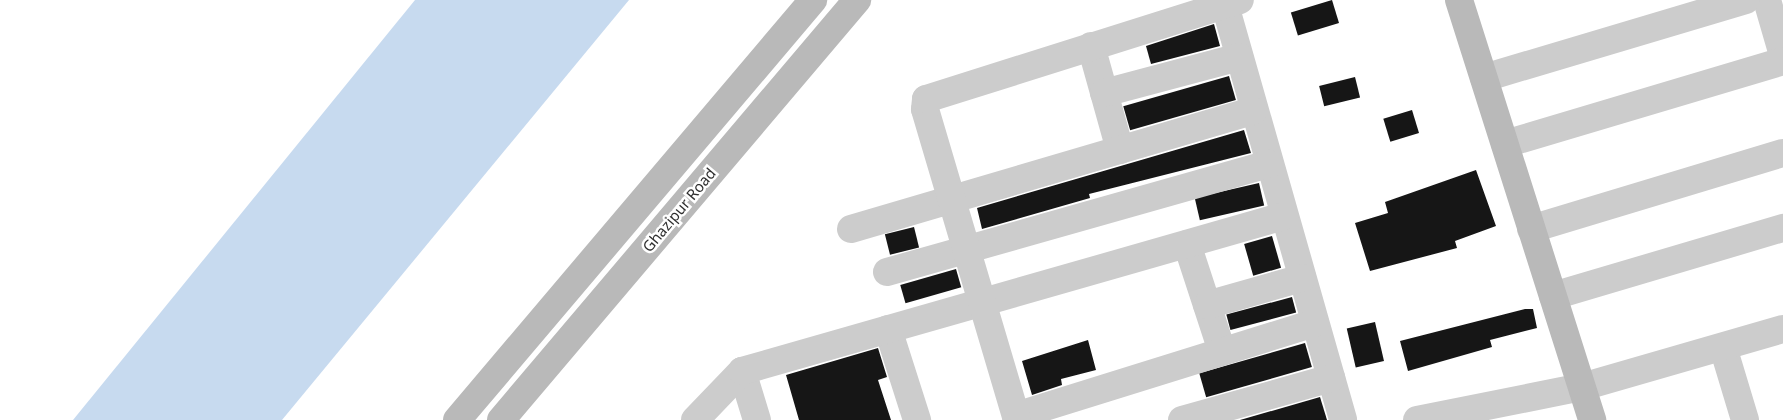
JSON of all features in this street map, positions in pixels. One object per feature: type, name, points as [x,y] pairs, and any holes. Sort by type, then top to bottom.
[{"type":"main road","points":[[457,420],[812,0]]},
{"type":"main road","name":"Ghazipur Road","points":[[501,420],[857,0]]},
{"type":"main road","points":[[1465,2],[1484,78],[1592,420]]},
{"type":"street","points":[[1484,78],[1746,0]]},
{"type":"street","points":[[1767,0],[1783,55]]},
{"type":"street","points":[[1315,323],[1222,351],[1017,418],[925,109],[929,96],[1233,3],[1239,57],[1253,111],[1269,164],[1331,378],[1343,420]]},
{"type":"street","points":[[1091,46],[1120,150]]},
{"type":"street","points":[[1104,93],[1239,57]]},
{"type":"street","points":[[1505,144],[1783,61]]},
{"type":"street","points":[[851,229],[1253,111]]},
{"type":"street","points":[[1531,229],[1783,153]]},
{"type":"street","points":[[887,272],[1269,164]]},
{"type":"street","points":[[695,420],[742,371],[1284,216]]},
{"type":"street","points":[[1553,296],[1783,228]]},
{"type":"street","points":[[1187,244],[1222,351]]},
{"type":"street","points":[[1207,305],[1302,278]]},
{"type":"street","points":[[1417,420],[1582,387],[1783,328]]},
{"type":"street","points":[[888,329],[917,420]]},
{"type":"street","points":[[1723,347],[1745,420]]},
{"type":"street","points":[[742,371],[756,420]]},
{"type":"street","points":[[1182,420],[1331,378]]},
{"type":"water","points":[[415,0],[629,0],[282,420],[73,420]]},
{"type":"building","points":[[1332,0],[1339,23],[1298,36],[1291,13]]},
{"type":"building","points":[[1214,24],[1220,46],[1151,64],[1146,46]]},
{"type":"building","points":[[1229,76],[1236,100],[1130,130],[1123,106]]},
{"type":"building","points":[[1355,77],[1360,97],[1324,106],[1319,86]]},
{"type":"building","points":[[1412,110],[1419,133],[1390,142],[1383,119]]},
{"type":"building","points":[[1244,130],[1251,153],[1089,194],[1090,198],[982,229],[977,208]]},
{"type":"building","points":[[1476,170],[1496,226],[1455,241],[1457,248],[1370,271],[1355,223],[1388,213],[1385,202]]},
{"type":"building","points":[[1259,183],[1264,205],[1200,220],[1195,198]]},
{"type":"building","points":[[914,227],[919,247],[890,255],[885,234]]},
{"type":"building","points":[[1272,236],[1281,268],[1253,276],[1244,244]]},
{"type":"building","points":[[956,269],[961,287],[905,303],[900,285]]},
{"type":"building","points":[[1292,297],[1296,312],[1230,330],[1226,315]]},
{"type":"building","points":[[1525,309],[1533,309],[1537,328],[1490,340],[1492,347],[1408,371],[1400,341]]},
{"type":"building","points":[[1375,322],[1384,361],[1356,367],[1347,329]]},
{"type":"building","points":[[1088,340],[1096,370],[1061,379],[1062,385],[1032,395],[1022,361]]},
{"type":"building","points":[[1305,343],[1312,367],[1206,397],[1199,373]]},
{"type":"building","points":[[878,348],[887,377],[878,380],[891,420],[799,420],[786,375]]},
{"type":"building","points":[[1320,397],[1327,420],[1240,420]]}]
